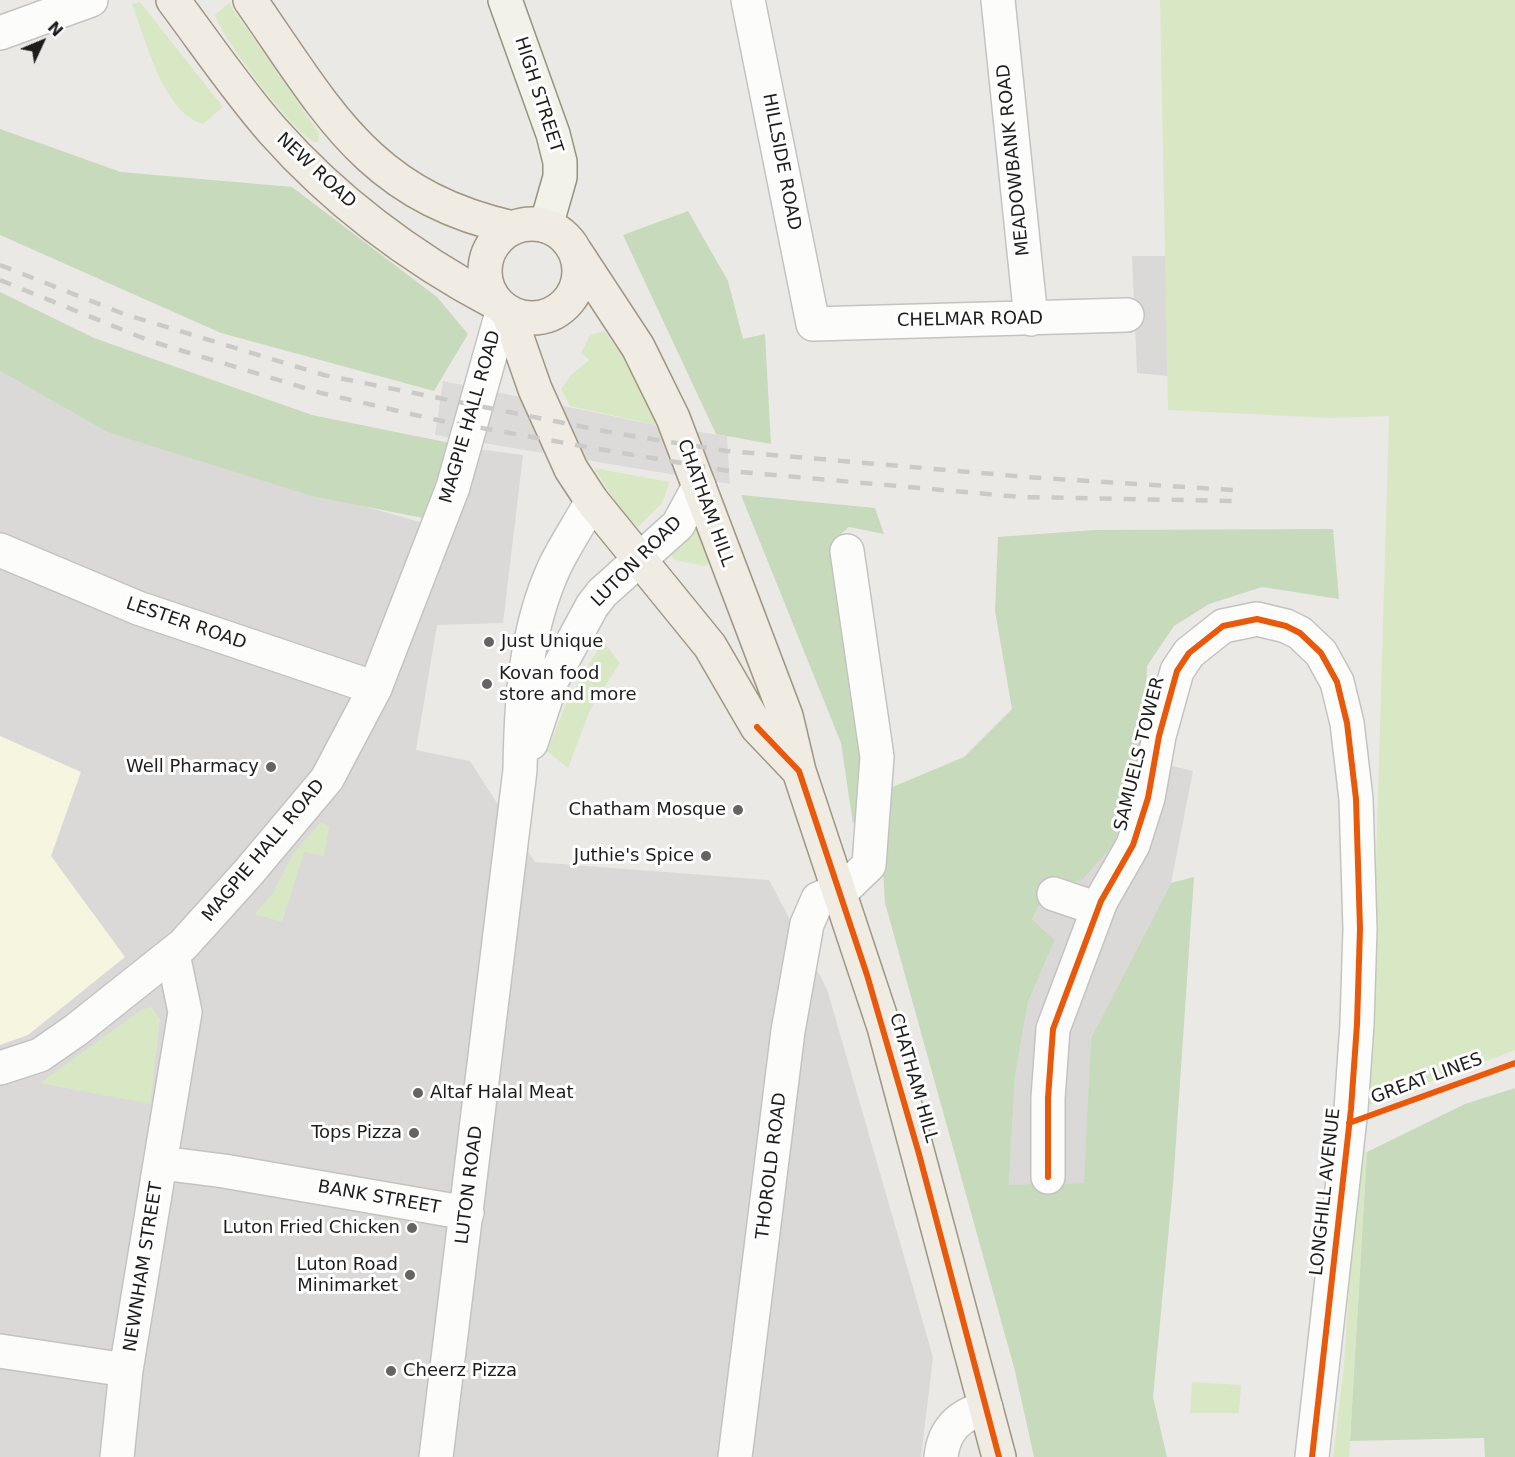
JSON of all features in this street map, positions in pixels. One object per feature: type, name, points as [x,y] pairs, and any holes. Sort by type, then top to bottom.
[{"type":"main road","name":"NEW ROAD","points":[[173,0],[266,122],[322,181],[420,258],[502,308]]},
{"type":"main road","points":[[250,0],[321,102],[365,154],[398,180],[439,204],[473,218],[513,228]]},
{"type":"main road","name":"HIGH STREET","points":[[505,0],[553,134],[560,162],[560,177],[546,226]]},
{"type":"main road","points":[[529,224],[546,226],[561,235],[575,251],[579,271],[577,285],[571,299],[560,309],[547,316],[532,319],[502,308],[486,283],[485,261],[495,241],[513,228],[529,224]]},
{"type":"main road","name":"CHATHAM HILL","points":[[575,251],[616,311],[656,380],[674,418],[786,716],[799,771],[884,1027],[999,1457]]},
{"type":"main road","name":"CHATHAM HILL","points":[[502,308],[571,469],[592,501],[710,646],[757,727],[799,771]]},
{"type":"street","points":[[0,33],[91,0]]},
{"type":"street","name":"HILLSIDE ROAD","points":[[748,0],[813,324]]},
{"type":"street","name":"MEADOWBANK ROAD","points":[[998,0],[1031,319]]},
{"type":"street","name":"MAGPIE HALL ROAD","points":[[0,1068],[40,1055],[76,1030],[173,954],[248,873],[327,779],[375,688],[453,487],[502,308]]},
{"type":"street","name":"CHELMAR ROAD","points":[[813,324],[1127,315]]},
{"type":"street","name":"LUTON ROAD","points":[[520,770],[552,680],[592,606],[602,593],[678,525],[699,486]]},
{"type":"street","name":"LUTON ROAD","points":[[436,1457],[520,770],[521,697],[537,618],[554,568],[592,501]]},
{"type":"street","name":"LESTER ROAD","points":[[0,550],[138,608],[375,688]]},
{"type":"street","name":"THOROLD ROAD","points":[[735,1457],[788,1031],[807,924],[818,899],[838,892],[869,865],[876,757],[847,551]]},
{"type":"street","name":"SAMUELS TOWER","points":[[1048,1177],[1051,1035],[1098,909],[1130,852],[1140,825],[1148,798],[1166,704],[1181,663],[1203,639],[1223,626],[1246,619],[1261,619],[1286,626],[1308,640],[1328,663],[1340,690],[1349,734],[1356,793],[1360,929]]},
{"type":"street","points":[[1054,894],[1098,909]]},
{"type":"street","name":"LONGHILL AVENUE","points":[[1312,1457],[1351,1109],[1360,929]]},
{"type":"street","name":"NEWNHAM STREET","points":[[117,1457],[126,1370],[185,1012],[173,954]]},
{"type":"street","name":"NEWNHAM STREET","points":[[161,1163],[292,1183]]},
{"type":"street","name":"BANK STREET","points":[[292,1183],[467,1213]]},
{"type":"street","name":"NEWNHAM STREET","points":[[0,1351],[126,1370]]},
{"type":"street","points":[[941,1457],[945,1439],[954,1424],[965,1415],[986,1408]]},
{"type":"shaded area","points":[[0,129],[121,172],[292,187],[437,297],[468,334],[434,391],[221,333],[0,235]]},
{"type":"shaded area","points":[[688,211],[728,281],[743,339],[765,334],[771,444],[716,434],[623,235]]},
{"type":"shaded area","points":[[1132,256],[1192,256],[1197,379],[1137,373]]},
{"type":"shaded area","points":[[0,292],[94,338],[312,415],[455,444],[428,519],[312,496],[107,432],[0,371]]},
{"type":"shaded area","points":[[0,371],[107,432],[454,532],[477,449],[523,455],[503,623],[437,625],[416,750],[470,761],[535,862],[769,880],[827,989],[933,1357],[921,1457],[0,1457]]},
{"type":"shaded area","points":[[741,495],[875,508],[884,534],[849,527],[835,539],[866,794],[853,824],[841,743]]},
{"type":"shaded area","points":[[1333,529],[1339,599],[1262,587],[1209,604],[1174,626],[1147,666],[1143,761],[1113,845],[1081,881],[1052,881],[1032,919],[1055,940],[1028,1002],[1015,1077],[1009,1185],[1084,1183],[1091,1038],[1171,883],[1194,877],[1173,1185],[1153,1397],[1167,1457],[1034,1457],[1015,1371],[885,903],[882,855],[883,791],[964,757],[1012,709],[995,611],[998,537],[1094,530]]},
{"type":"shaded area","points":[[0,736],[81,772],[51,856],[125,957],[28,1035],[0,1045]]},
{"type":"shaded area","points":[[1144,759],[1193,771],[1171,883],[1091,1038],[1085,1183],[1009,1186],[1015,1077],[1028,1002],[1055,940],[1032,919],[1052,881]]},
{"type":"shaded area","points":[[1515,1088],[1515,1457],[1485,1457],[1484,1438],[1350,1441],[1367,1152],[1465,1104]]},
{"type":"green space","points":[[1160,0],[1515,0],[1515,1050],[1369,1105],[1389,416],[1329,418],[1168,410]]},
{"type":"green space","points":[[140,2],[223,107],[203,124],[189,117],[167,91],[150,55],[132,4]]},
{"type":"green space","points":[[229,3],[319,133],[318,142],[309,139],[280,109],[231,44],[215,15]]},
{"type":"green space","points":[[604,331],[622,355],[665,427],[570,406],[561,389],[571,375],[589,360],[581,353],[590,335]]},
{"type":"green space","points":[[594,468],[670,482],[662,503],[638,527],[621,511]]},
{"type":"green space","points":[[696,526],[710,562],[706,566],[675,560],[670,554]]},
{"type":"green space","points":[[603,641],[620,663],[590,710],[568,768],[547,751],[568,699]]},
{"type":"green space","points":[[321,822],[329,827],[324,856],[304,852],[282,922],[255,914],[273,893],[293,854]]},
{"type":"green space","points":[[151,1007],[160,1019],[150,1104],[40,1083],[141,1010]]},
{"type":"green space","points":[[1358,1150],[1367,1152],[1349,1457],[1333,1457],[1344,1365]]},
{"type":"green space","points":[[1192,1382],[1241,1385],[1239,1413],[1190,1413]]},
{"type":"pier","points":[[443,381],[665,427],[727,436],[730,484],[435,435]]},
{"type":"railway","points":[[0,265],[124,314],[324,375],[614,433],[727,451],[1027,477],[1233,490]]},
{"type":"railway","points":[[0,280],[150,341],[321,393],[437,420],[729,471],[1021,497],[1232,501]]},
{"type":"cycle path","points":[[1048,1177],[1048,1098],[1053,1029],[1101,901],[1133,845],[1148,798],[1159,736],[1177,671],[1189,653],[1223,626],[1257,619],[1286,626],[1300,633],[1321,653],[1337,682],[1347,723],[1356,799],[1360,929],[1357,1024],[1351,1109],[1312,1457]]},
{"type":"cycle path","points":[[757,727],[799,771],[867,975],[919,1154],[999,1457]]},
{"type":"cycle path","name":"GREAT LINES","points":[[1349,1123],[1515,1063]]},
{"type":"place","name":"Just Unique","points":[[489,642]]},
{"type":"place","name":"Kovan food store and more","points":[[487,684]]},
{"type":"place","name":"Well Pharmacy","points":[[271,767]]},
{"type":"place","name":"Chatham Mosque","points":[[738,810]]},
{"type":"place","name":"Juthie's Spice","points":[[706,856]]},
{"type":"place","name":"Altaf Halal Meat","points":[[418,1093]]},
{"type":"place","name":"Tops Pizza","points":[[414,1133]]},
{"type":"place","name":"Luton Fried Chicken","points":[[412,1228]]},
{"type":"place","name":"Luton Road Minimarket","points":[[410,1275]]},
{"type":"place","name":"Cheerz Pizza","points":[[391,1371]]}]
